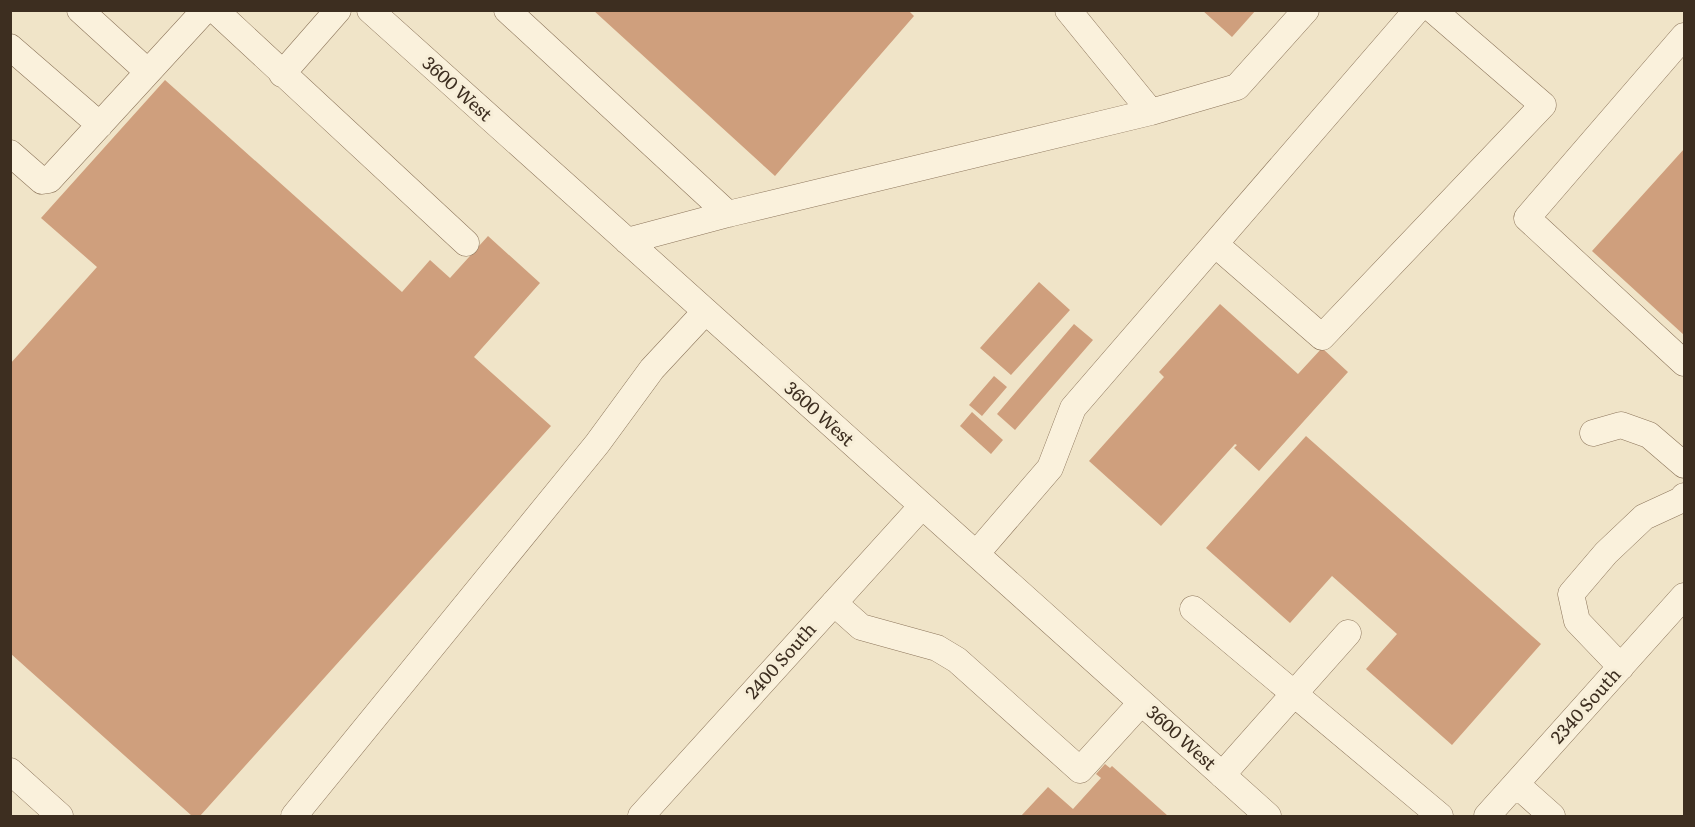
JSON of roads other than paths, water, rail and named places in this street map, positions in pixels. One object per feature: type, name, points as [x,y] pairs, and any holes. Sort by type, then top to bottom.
[{"type":"street","points":[[80,10],[148,72]]},
{"type":"street","points":[[282,74],[338,10]]},
{"type":"street","name":"3600 West","points":[[370,10],[1268,816]]},
{"type":"street","points":[[507,10],[728,214]]},
{"type":"street","points":[[1068,10],[1151,112]]},
{"type":"street","points":[[627,241],[728,214],[1151,112],[1236,87],[1306,10]]},
{"type":"street","points":[[976,554],[1050,468],[1073,408],[1417,10]]},
{"type":"street","points":[[1215,244],[1322,337],[1543,105],[1433,10]]},
{"type":"street","points":[[10,153],[42,181],[49,180],[203,12],[282,74],[466,243]]},
{"type":"street","points":[[1684,36],[1527,218],[1684,363]]},
{"type":"street","points":[[10,47],[100,125]]},
{"type":"street","points":[[294,816],[597,444],[651,369],[705,312]]},
{"type":"street","points":[[1593,433],[1621,425],[1649,435],[1684,465]]},
{"type":"street","points":[[1621,667],[1577,621],[1571,594],[1606,553],[1644,516],[1681,500],[1684,496]]},
{"type":"street","name":"2400 South","points":[[641,816],[922,506]]},
{"type":"street","name":"2340 South","points":[[1487,816],[1684,596]]},
{"type":"street","points":[[834,603],[861,627],[937,648],[957,660],[1080,770],[1142,703]]},
{"type":"street","points":[[1193,609],[1440,816]]},
{"type":"street","points":[[1222,775],[1348,633]]},
{"type":"street","points":[[10,771],[60,816]]},
{"type":"street","points":[[1516,784],[1552,816]]}]
